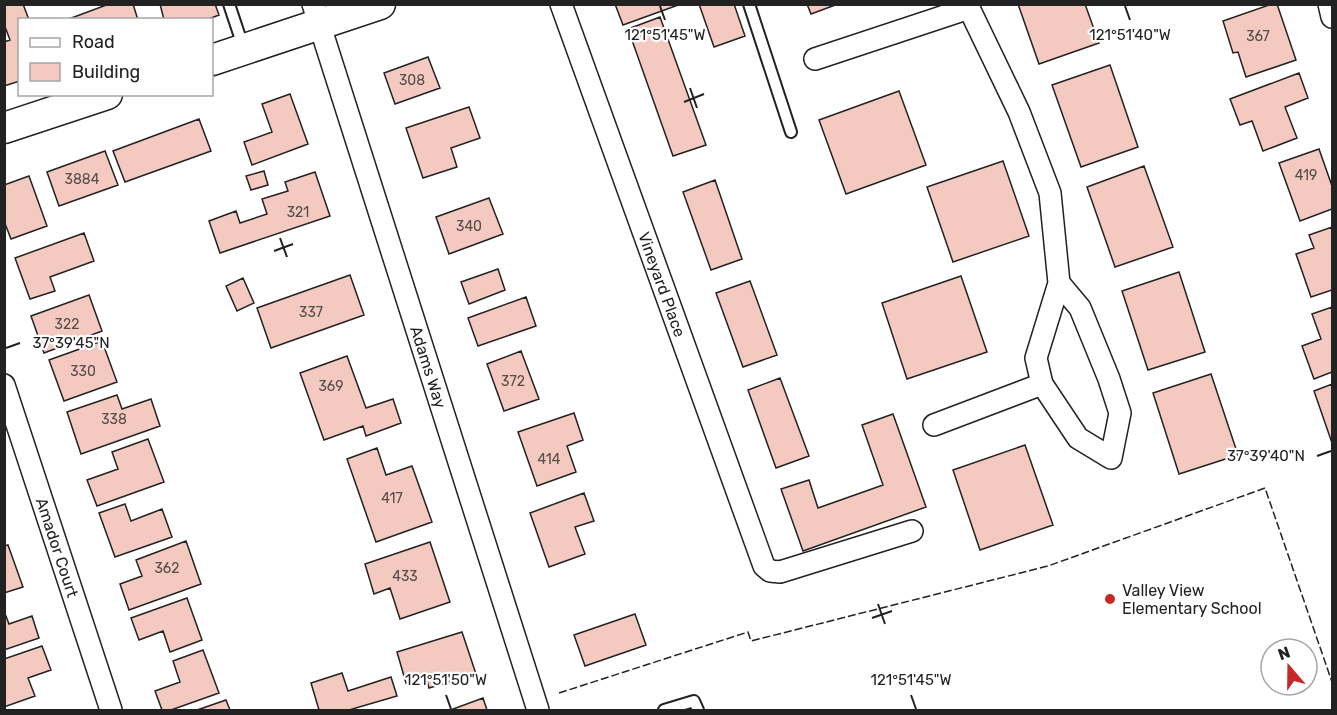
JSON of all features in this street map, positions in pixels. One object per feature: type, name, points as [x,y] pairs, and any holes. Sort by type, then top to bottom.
[{"type":"street","points":[[213,60],[244,49],[317,14],[380,4]]},
{"type":"street","name":"Vineyard Place","points":[[561,4],[764,566],[770,571],[780,572],[912,531]]},
{"type":"street","points":[[1329,4],[1332,17]]},
{"type":"street","points":[[815,59],[968,6],[1019,112],[1050,193],[1059,283],[1036,358],[1042,384],[1078,438],[1111,458],[1120,413],[1109,379],[1080,308],[1059,283]]},
{"type":"street","name":"Adams Way","points":[[317,14],[538,711]]},
{"type":"street","points":[[4,128],[101,96]]},
{"type":"street","points":[[934,424],[1042,384]]},
{"type":"street","name":"Amador Court","points":[[4,385],[111,711]]},
{"type":"lane","points":[[229,4],[244,49]]},
{"type":"lane","points":[[749,4],[791,132]]},
{"type":"lane","points":[[664,711],[694,700],[698,711]]},
{"type":"building","points":[[4,4],[23,4],[28,18],[18,18],[18,82],[4,86],[4,42],[10,40],[4,24]]},
{"type":"building","points":[[109,4],[133,4],[137,18],[71,18]]},
{"type":"building","points":[[160,4],[215,4],[219,15],[211,18],[164,18]]},
{"type":"building","points":[[615,4],[681,4],[623,25]]},
{"type":"building","points":[[699,4],[734,4],[745,36],[714,47]]},
{"type":"building","points":[[807,4],[838,4],[811,14]]},
{"type":"building","points":[[1018,4],[1085,4],[1099,43],[1039,64]]},
{"type":"building","points":[[1277,4],[1296,60],[1246,77],[1238,52],[1233,53],[1223,21]]},
{"type":"building","points":[[660,17],[706,145],[673,156],[628,29]]},
{"type":"building","points":[[428,57],[440,88],[395,104],[384,73]]},
{"type":"building","points":[[1110,65],[1138,147],[1081,167],[1052,85]]},
{"type":"building","points":[[1299,73],[1308,98],[1285,107],[1297,138],[1263,151],[1252,121],[1240,125],[1230,99]]},
{"type":"building","points":[[899,91],[926,165],[846,194],[819,120]]},
{"type":"building","points":[[290,94],[308,144],[252,165],[244,142],[272,132],[262,104]]},
{"type":"building","points":[[469,107],[480,138],[451,148],[457,167],[423,178],[406,128]]},
{"type":"building","points":[[199,119],[211,151],[125,182],[113,151]]},
{"type":"building","points":[[1319,149],[1332,186],[1332,209],[1300,221],[1279,163]]},
{"type":"building","points":[[105,151],[118,185],[59,206],[47,172]]},
{"type":"building","points":[[1003,161],[1029,236],[953,262],[927,187]]},
{"type":"building","points":[[1144,166],[1173,247],[1115,267],[1087,187]]},
{"type":"building","points":[[264,171],[268,185],[251,190],[246,176]]},
{"type":"building","points":[[315,172],[330,216],[220,253],[209,221],[236,211],[240,223],[267,214],[262,199],[288,191],[285,182]]},
{"type":"building","points":[[29,176],[47,226],[11,239],[4,221],[4,185]]},
{"type":"building","points":[[715,180],[742,259],[711,270],[683,192]]},
{"type":"building","points":[[489,198],[503,234],[449,254],[436,217]]},
{"type":"building","points":[[1332,227],[1332,290],[1311,297],[1296,254],[1314,248],[1309,235]]},
{"type":"building","points":[[84,233],[94,261],[50,277],[55,291],[30,299],[15,258]]},
{"type":"building","points":[[498,269],[505,290],[469,304],[461,282]]},
{"type":"building","points":[[1179,272],[1205,352],[1148,370],[1122,291]]},
{"type":"building","points":[[350,275],[364,315],[271,348],[257,308]]},
{"type":"building","points":[[961,276],[987,352],[907,379],[882,303]]},
{"type":"building","points":[[243,278],[254,303],[237,311],[226,286]]},
{"type":"building","points":[[750,281],[777,355],[743,367],[716,293]]},
{"type":"building","points":[[89,295],[102,331],[44,353],[31,316]]},
{"type":"building","points":[[526,297],[536,326],[478,346],[468,318]]},
{"type":"building","points":[[1332,307],[1332,372],[1314,379],[1302,346],[1321,339],[1312,314]]},
{"type":"building","points":[[102,341],[117,382],[64,401],[49,360]]},
{"type":"building","points":[[521,351],[539,399],[504,411],[487,364]]},
{"type":"building","points":[[347,356],[366,408],[393,399],[401,423],[366,436],[363,426],[324,440],[300,373]]},
{"type":"building","points":[[1211,374],[1238,455],[1179,474],[1153,393]]},
{"type":"building","points":[[780,378],[809,456],[776,468],[748,390]]},
{"type":"building","points":[[1332,384],[1332,443],[1314,391]]},
{"type":"building","points":[[117,395],[122,409],[151,399],[160,426],[81,454],[67,412]]},
{"type":"building","points":[[574,413],[583,440],[567,446],[576,472],[537,486],[518,432]]},
{"type":"building","points":[[893,414],[926,507],[803,551],[781,489],[809,480],[818,508],[883,485],[862,425]]},
{"type":"building","points":[[148,439],[164,482],[97,506],[87,480],[118,469],[112,452]]},
{"type":"building","points":[[1025,445],[1053,525],[980,550],[953,470]]},
{"type":"building","points":[[377,448],[386,475],[412,466],[432,522],[376,542],[347,459]]},
{"type":"building","points":[[584,493],[594,521],[575,527],[585,554],[549,567],[530,513]]},
{"type":"building","points":[[125,504],[131,521],[162,509],[172,537],[115,557],[99,513]]},
{"type":"building","points":[[186,541],[201,584],[129,610],[120,584],[142,576],[136,560]]},
{"type":"building","points":[[430,542],[450,602],[400,619],[390,588],[374,594],[365,564]]},
{"type":"building","points":[[8,545],[23,587],[4,593],[4,546]]},
{"type":"building","points":[[187,598],[202,640],[170,652],[163,631],[139,640],[131,618]]},
{"type":"building","points":[[4,611],[9,624],[32,616],[39,638],[4,650]]},
{"type":"building","points":[[635,614],[646,645],[585,666],[574,635]]},
{"type":"building","points":[[462,632],[476,674],[429,688],[426,677],[406,683],[397,652]]},
{"type":"building","points":[[42,646],[51,670],[28,678],[35,696],[4,707],[4,659]]},
{"type":"building","points":[[203,650],[219,693],[171,710],[162,710],[155,691],[180,682],[173,661]]},
{"type":"building","points":[[342,673],[348,691],[391,677],[397,696],[349,710],[319,710],[311,683]]},
{"type":"building","points":[[483,698],[487,710],[453,710],[453,709]]},
{"type":"building","points":[[226,700],[230,710],[197,710]]},
{"type":"fence","points":[[559,693],[748,632],[751,641],[1048,566],[1265,488],[1332,682]]},
{"type":"place","name":"Valley View Elementary School","points":[[1110,599]]}]
